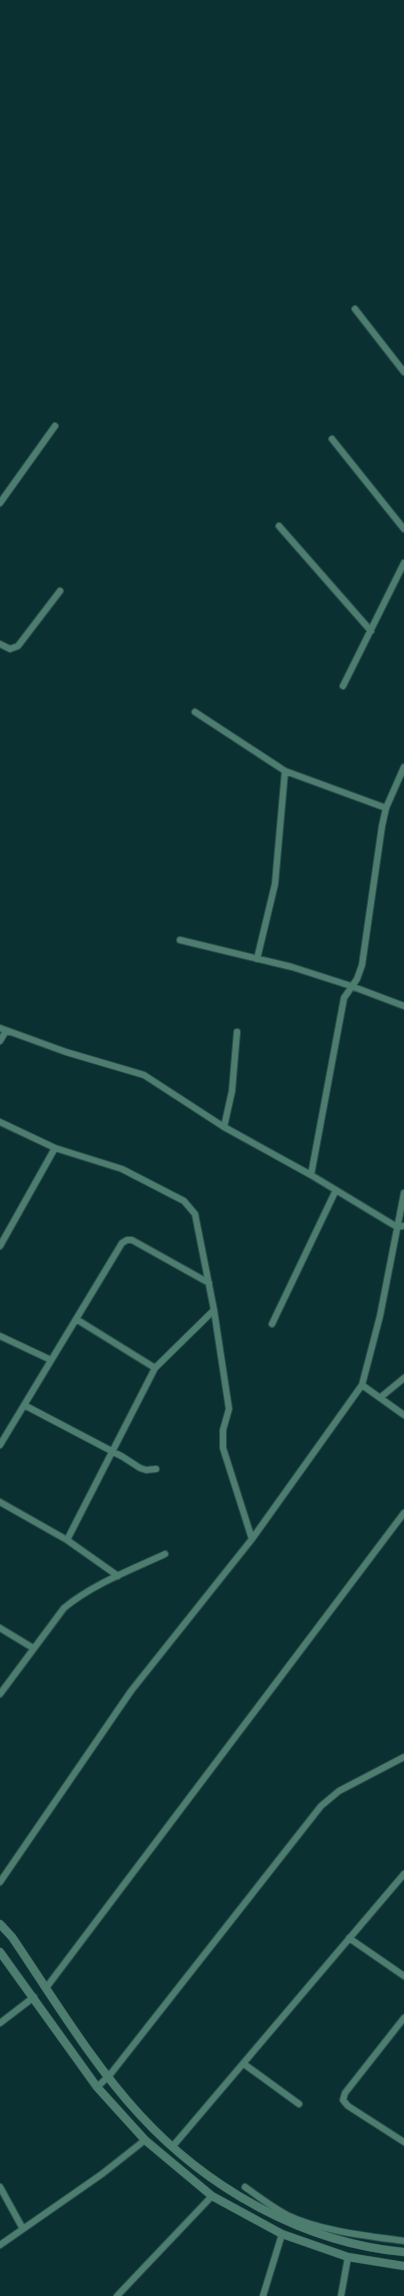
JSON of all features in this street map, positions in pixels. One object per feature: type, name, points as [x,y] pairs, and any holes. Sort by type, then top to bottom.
[{"type":"street","points":[[355,309],[404,372]]},
{"type":"street","points":[[0,503],[55,426]]},
{"type":"street","points":[[332,439],[404,529]]},
{"type":"street","points":[[279,526],[370,631]]},
{"type":"street","points":[[343,686],[404,562]]},
{"type":"street","points":[[1,645],[10,649],[18,646],[60,591]]},
{"type":"street","points":[[195,712],[285,771],[386,808]]},
{"type":"street","points":[[311,1175],[344,998],[357,979],[362,965],[386,808],[404,768]]},
{"type":"street","points":[[257,959],[274,884],[285,771]]},
{"type":"street","points":[[180,940],[257,959],[352,986],[404,1006]]},
{"type":"street","points":[[0,1041],[3,1030],[144,1075],[224,1127],[401,1227]]},
{"type":"street","points":[[224,1127],[232,1091],[237,1032]]},
{"type":"street","points":[[0,1122],[55,1148],[122,1169],[189,1205],[195,1214],[214,1310],[229,1409],[223,1430],[223,1448],[252,1539]]},
{"type":"street","points":[[0,1246],[55,1148]]},
{"type":"street","points":[[272,1324],[336,1190]]},
{"type":"street","points":[[0,1882],[131,1691],[252,1539],[362,1385],[401,1227],[404,1194]]},
{"type":"street","points":[[0,1445],[122,1243],[132,1240],[209,1283]]},
{"type":"street","points":[[67,1540],[155,1368],[214,1310]]},
{"type":"street","points":[[76,1319],[155,1368]]},
{"type":"street","points":[[0,1336],[51,1360]]},
{"type":"street","points":[[381,1397],[404,1378]]},
{"type":"street","points":[[362,1385],[404,1415]]},
{"type":"street","points":[[24,1405],[112,1453],[123,1457],[140,1468],[146,1470],[156,1469]]},
{"type":"street","points":[[0,1502],[67,1540],[118,1576]]},
{"type":"street","points":[[46,1988],[404,1513]]},
{"type":"street","points":[[0,1694],[64,1608],[118,1576],[165,1554]]},
{"type":"street","points":[[0,1628],[33,1648]]},
{"type":"street","points":[[97,2087],[109,2076],[321,1806],[340,1791],[404,1757]]},
{"type":"street","points":[[173,2146],[404,1874]]},
{"type":"street","points":[[0,1924],[12,1937],[109,2076],[141,2116],[199,2169],[277,2216],[328,2238],[404,2252]]},
{"type":"street","points":[[349,1938],[404,1976]]},
{"type":"street","points":[[0,1952],[97,2087],[145,2140],[212,2196],[282,2234],[348,2257],[404,2266]]},
{"type":"street","points":[[0,2023],[34,1997]]},
{"type":"street","points":[[404,2018],[345,2093],[343,2100],[348,2106],[404,2142]]},
{"type":"street","points":[[244,2064],[299,2104]]},
{"type":"street","points":[[0,2245],[102,2174],[145,2140]]},
{"type":"street","points":[[0,2187],[23,2229]]},
{"type":"street","points":[[245,2188],[287,2215],[302,2220],[357,2235],[404,2241]]},
{"type":"street","points":[[118,2295],[212,2196]]},
{"type":"street","points":[[263,2296],[282,2234]]},
{"type":"street","points":[[341,2296],[348,2257]]}]
